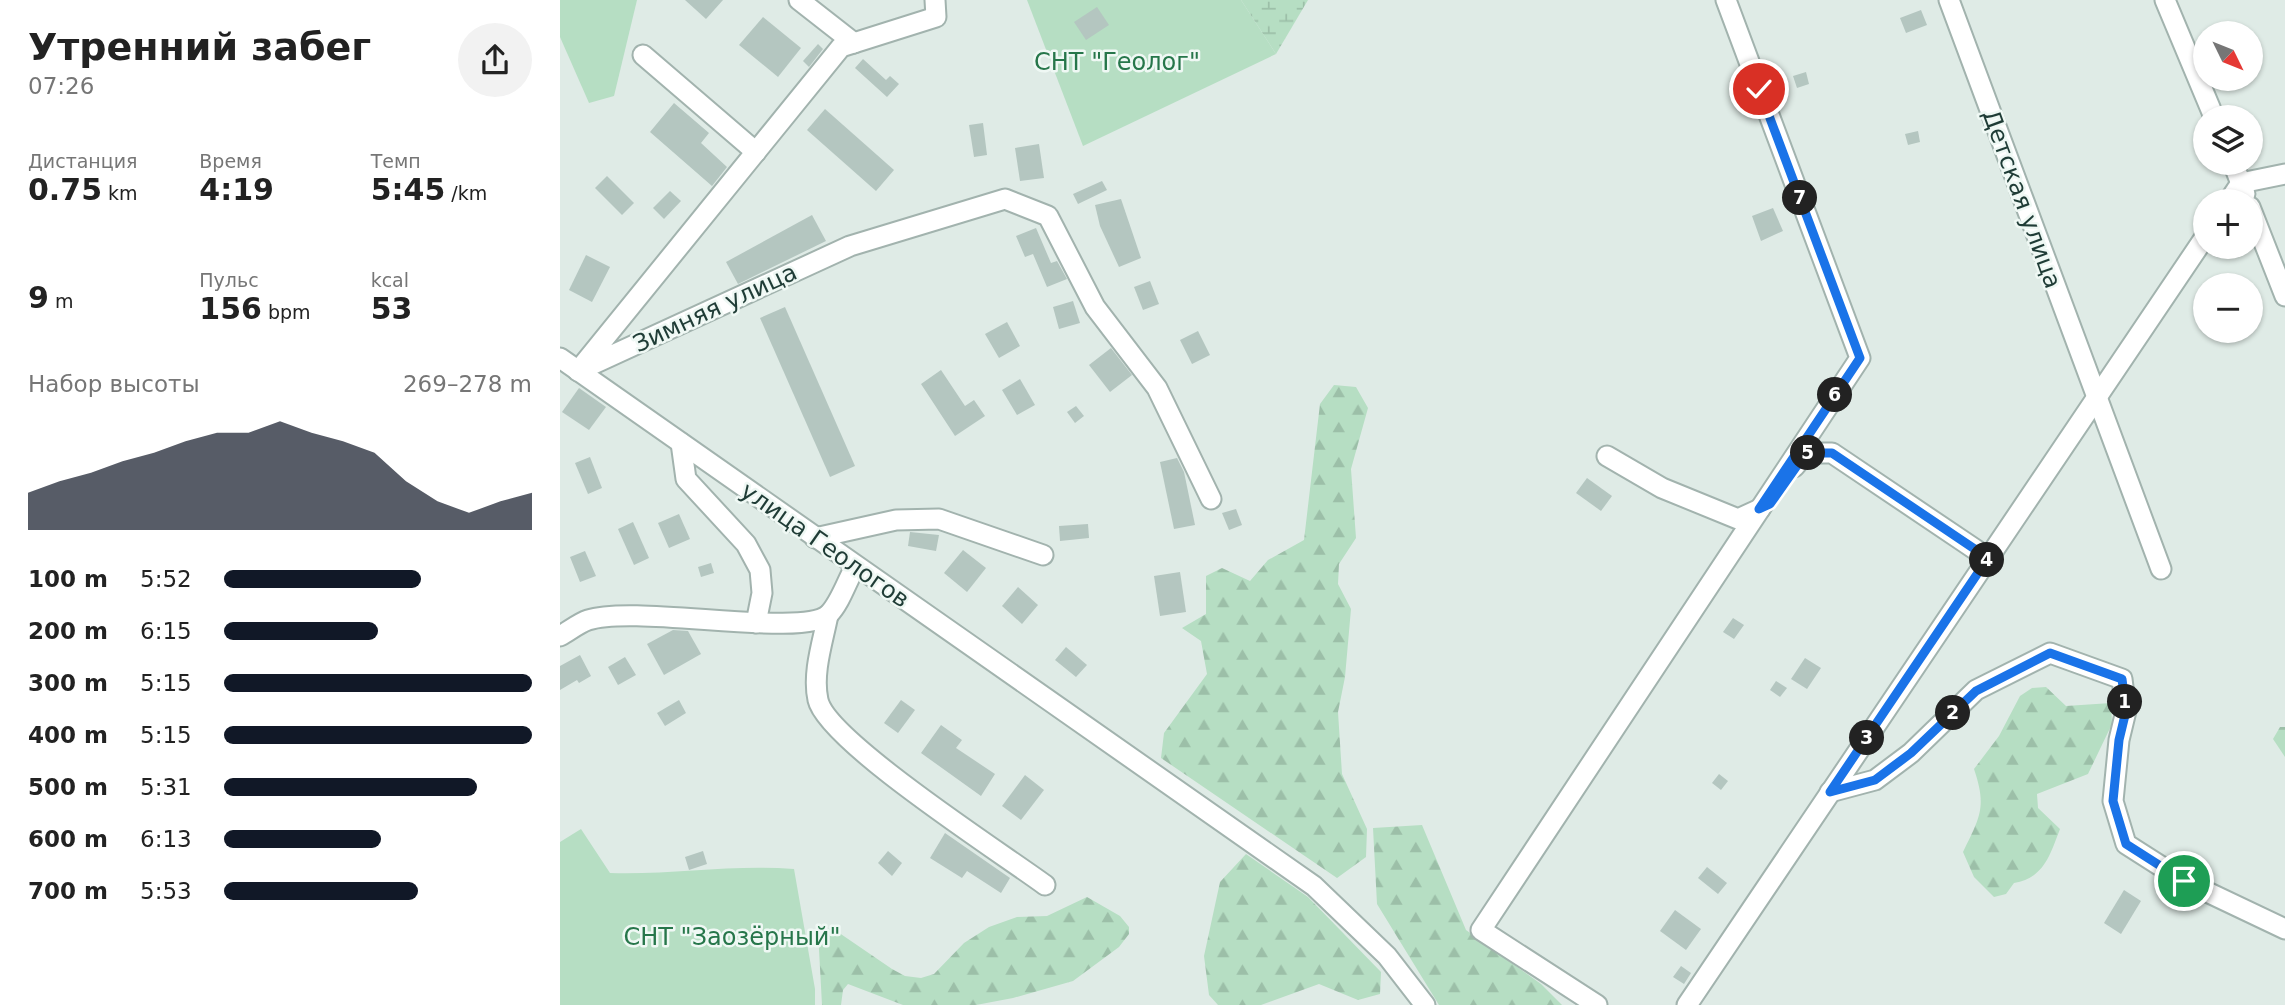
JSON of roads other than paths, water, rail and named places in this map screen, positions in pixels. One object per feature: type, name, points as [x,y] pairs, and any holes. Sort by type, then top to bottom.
[{"type":"street","points":[[799,0],[854,43]]},
{"type":"street","name":"Зимняя улица","points":[[578,370],[841,47],[936,17],[935,0]]},
{"type":"street","points":[[1597,1005],[1481,930],[1860,358],[1726,0]]},
{"type":"street","name":"Детская улица","points":[[1950,0],[2095,399],[2161,569]]},
{"type":"street","points":[[2165,0],[2209,105]]},
{"type":"street","points":[[643,55],[756,152]]},
{"type":"street","points":[[2252,189],[2285,174]]},
{"type":"street","name":"Зимняя улица","points":[[578,370],[850,247],[1005,199],[1048,216],[1095,307],[1157,388],[1211,499]]},
{"type":"street","points":[[2263,240],[2285,296]]},
{"type":"street","points":[[1686,1005],[2193,255]]},
{"type":"street","name":"улица Геологов","points":[[560,358],[1314,886],[1387,956],[1425,1005]]},
{"type":"street","points":[[681,443],[686,479],[747,544],[760,569],[762,593],[756,623]]},
{"type":"street","points":[[1606,456],[1662,488],[1738,519],[1770,504],[1806,453],[1832,453],[1988,558]]},
{"type":"street","points":[[815,538],[896,520],[939,519],[1044,555]]},
{"type":"street","points":[[855,567],[828,615],[818,666],[817,699],[824,715],[864,754],[1045,884]]},
{"type":"street","points":[[560,636],[588,620],[650,616],[733,619],[756,623],[810,622],[828,615]]},
{"type":"street","points":[[1830,792],[1875,780],[1911,753],[1976,691],[2050,653],[2122,679],[2126,711],[2119,740],[2113,801],[2126,844],[2184,881],[2285,929]]},
{"type":"park label","name":"СНТ \"Геолог\"","points":[[1117,62]]},
{"type":"park label","name":"СНТ \"Заозёрный\"","points":[[732,937]]}]
